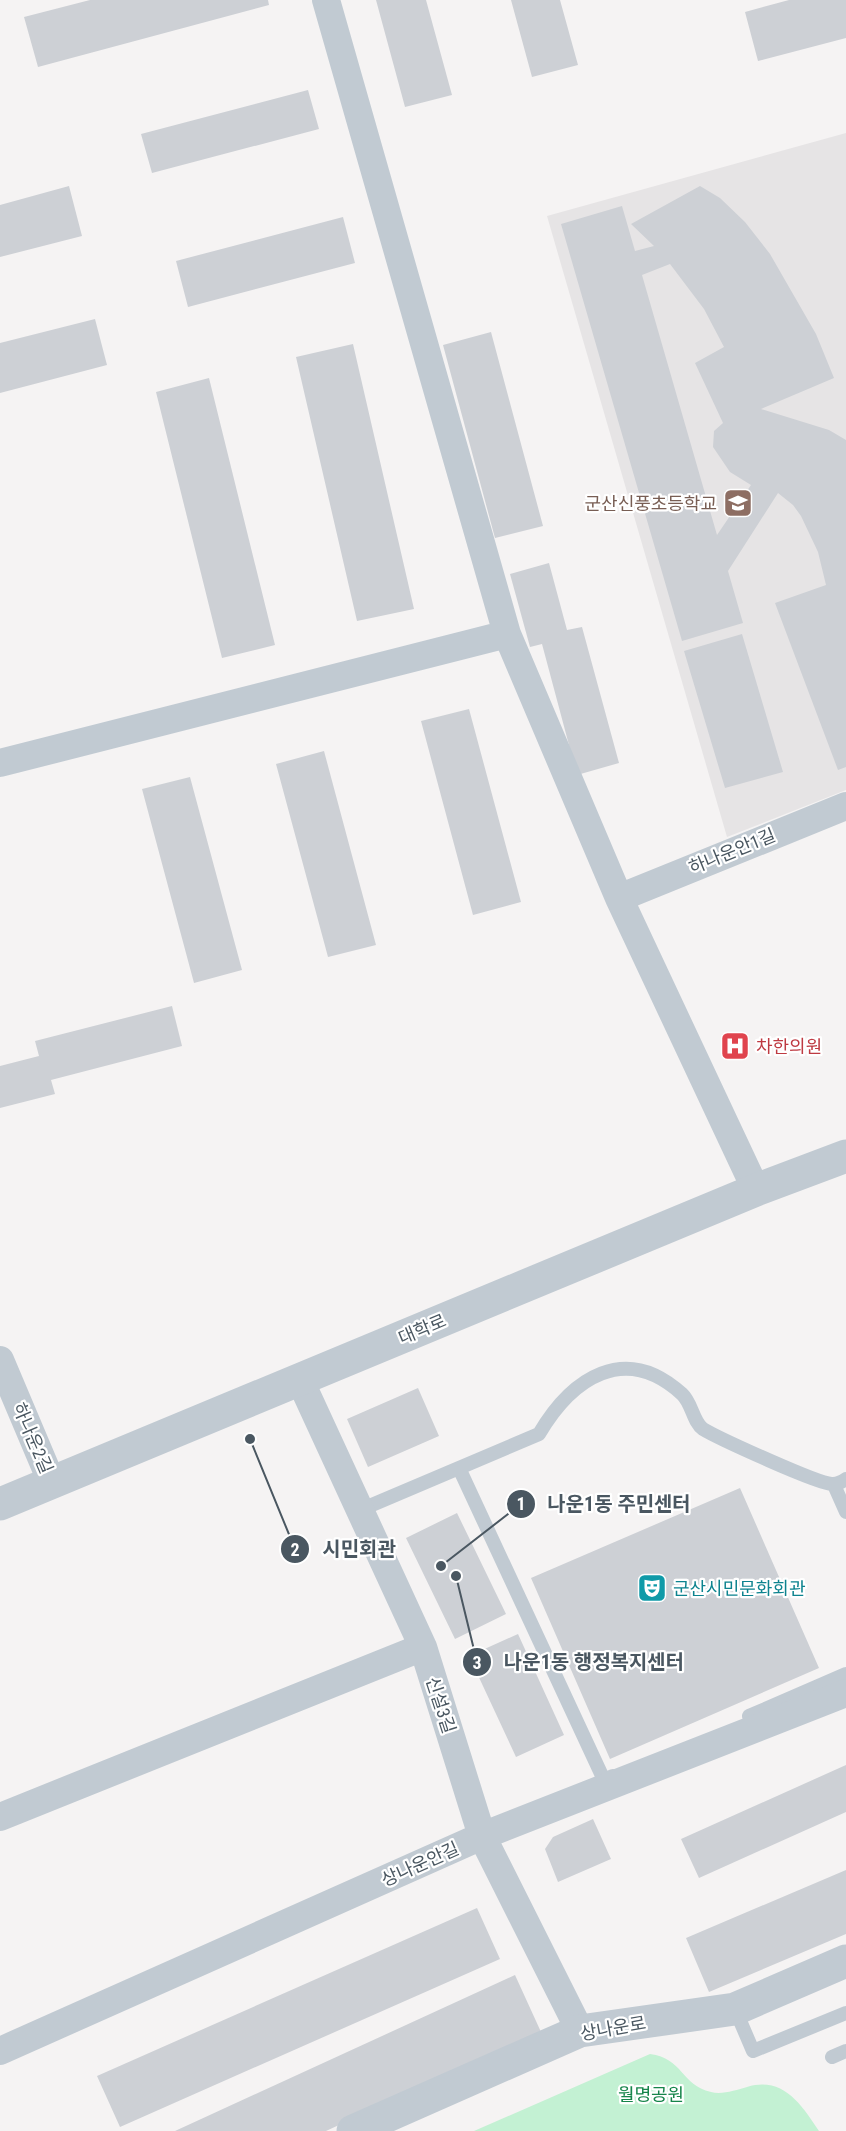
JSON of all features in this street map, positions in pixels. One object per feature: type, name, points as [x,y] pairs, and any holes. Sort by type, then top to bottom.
[{"type":"street","points":[[326,0],[507,634],[619,898],[756,1190]]},
{"type":"street","points":[[0,763],[507,634]]},
{"type":"street","name":"하나운안1길","points":[[619,898],[846,806]]},
{"type":"street","name":"대학로","points":[[0,1504],[756,1190],[844,1162]]},
{"type":"street","name":"하나운2길","points":[[0,1360],[52,1483]]},
{"type":"street","name":"신설3길","points":[[300,1380],[423,1647],[482,1836],[580,2031]]},
{"type":"street","points":[[0,1817],[423,1647]]},
{"type":"street","name":"상나운안길","points":[[0,2051],[482,1836],[846,1693]]},
{"type":"street","name":"상나운로","points":[[353,2131],[580,2031],[735,2009],[846,1961]]},
{"type":"lane","points":[[360,1510],[539,1434],[554,1409],[586,1379],[627,1368],[646,1370],[670,1383],[685,1397],[701,1428],[810,1479],[840,1482],[846,1512]]},
{"type":"lane","points":[[459,1468],[604,1780],[846,1674]]},
{"type":"lane","points":[[735,2009],[753,2051],[846,2013]]},
{"type":"lane","points":[[832,2057],[846,2051]]},
{"type":"shaded area","name":"군산신풍초등학교","points":[[846,133],[846,790],[727,837],[547,216]]},
{"type":"green space","name":"월명공원","points":[[650,2054],[661,2056],[676,2066],[693,2084],[711,2092],[724,2093],[760,2085],[771,2085],[781,2089],[798,2102],[819,2131],[474,2131]]},
{"type":"building","points":[[90,0],[268,0],[269,5],[38,67],[24,17]]},
{"type":"building","points":[[376,0],[426,0],[452,95],[405,107]]},
{"type":"building","points":[[511,0],[560,0],[578,65],[532,77]]},
{"type":"building","points":[[789,0],[846,0],[846,38],[758,61],[745,12]]},
{"type":"building","points":[[308,90],[319,129],[152,173],[141,134]]},
{"type":"building","points":[[69,186],[82,236],[0,257],[0,205]]},
{"type":"building","points":[[700,186],[720,198],[745,222],[770,254],[816,334],[834,378],[761,409],[829,430],[846,440],[846,767],[838,770],[775,603],[826,585],[818,552],[801,516],[793,505],[778,493],[728,571],[743,623],[682,641],[561,224],[622,206],[635,251],[654,246],[631,224]],"holes":[[[670,264],[704,309],[724,347],[695,363],[723,423],[714,431],[713,447],[730,472],[751,485],[717,535],[642,275]]]},
{"type":"building","points":[[343,217],[355,263],[188,307],[176,261]]},
{"type":"building","points":[[95,319],[107,365],[0,393],[0,343]]},
{"type":"building","points":[[491,332],[543,526],[495,538],[443,345]]},
{"type":"building","points":[[353,344],[414,609],[357,621],[296,357]]},
{"type":"building","points":[[209,378],[275,645],[222,658],[156,392]]},
{"type":"building","points":[[549,563],[567,630],[582,627],[619,763],[577,775],[542,644],[530,647],[510,574]]},
{"type":"building","points":[[742,634],[783,772],[725,788],[684,651]]},
{"type":"building","points":[[469,709],[521,902],[473,915],[421,721]]},
{"type":"building","points":[[324,751],[376,945],[328,957],[276,764]]},
{"type":"building","points":[[190,777],[242,970],[194,983],[142,789]]},
{"type":"building","points":[[172,1006],[182,1046],[51,1080],[55,1094],[0,1108],[0,1066],[39,1056],[35,1041]]},
{"type":"building","points":[[418,1388],[439,1436],[368,1467],[347,1419]]},
{"type":"building","name":"군산시민문화회관","points":[[740,1488],[819,1668],[610,1759],[531,1578]]},
{"type":"building","points":[[457,1513],[506,1614],[455,1639],[406,1538]]},
{"type":"building","points":[[518,1634],[564,1735],[516,1757],[469,1656]]},
{"type":"building","points":[[846,1765],[846,1812],[699,1878],[681,1839]]},
{"type":"building","points":[[593,1819],[611,1859],[558,1882],[545,1849],[553,1837]]},
{"type":"building","points":[[846,1870],[846,1934],[709,1992],[686,1938]]},
{"type":"building","points":[[477,1908],[500,1959],[120,2127],[97,2076]]},
{"type":"building","points":[[515,1975],[541,2032],[326,2131],[175,2131]]},
{"type":"place","name":"군산신풍초등학교","points":[[738,503]]},
{"type":"place","name":"차한의원","points":[[735,1046]]},
{"type":"place","name":"시민회관","points":[[250,1439]]},
{"type":"place","name":"나운1동 주민센터","points":[[441,1566]]},
{"type":"place","name":"나운1동 행정복지센터","points":[[456,1576]]},
{"type":"place","name":"군산시민문화회관","points":[[652,1588]]}]
